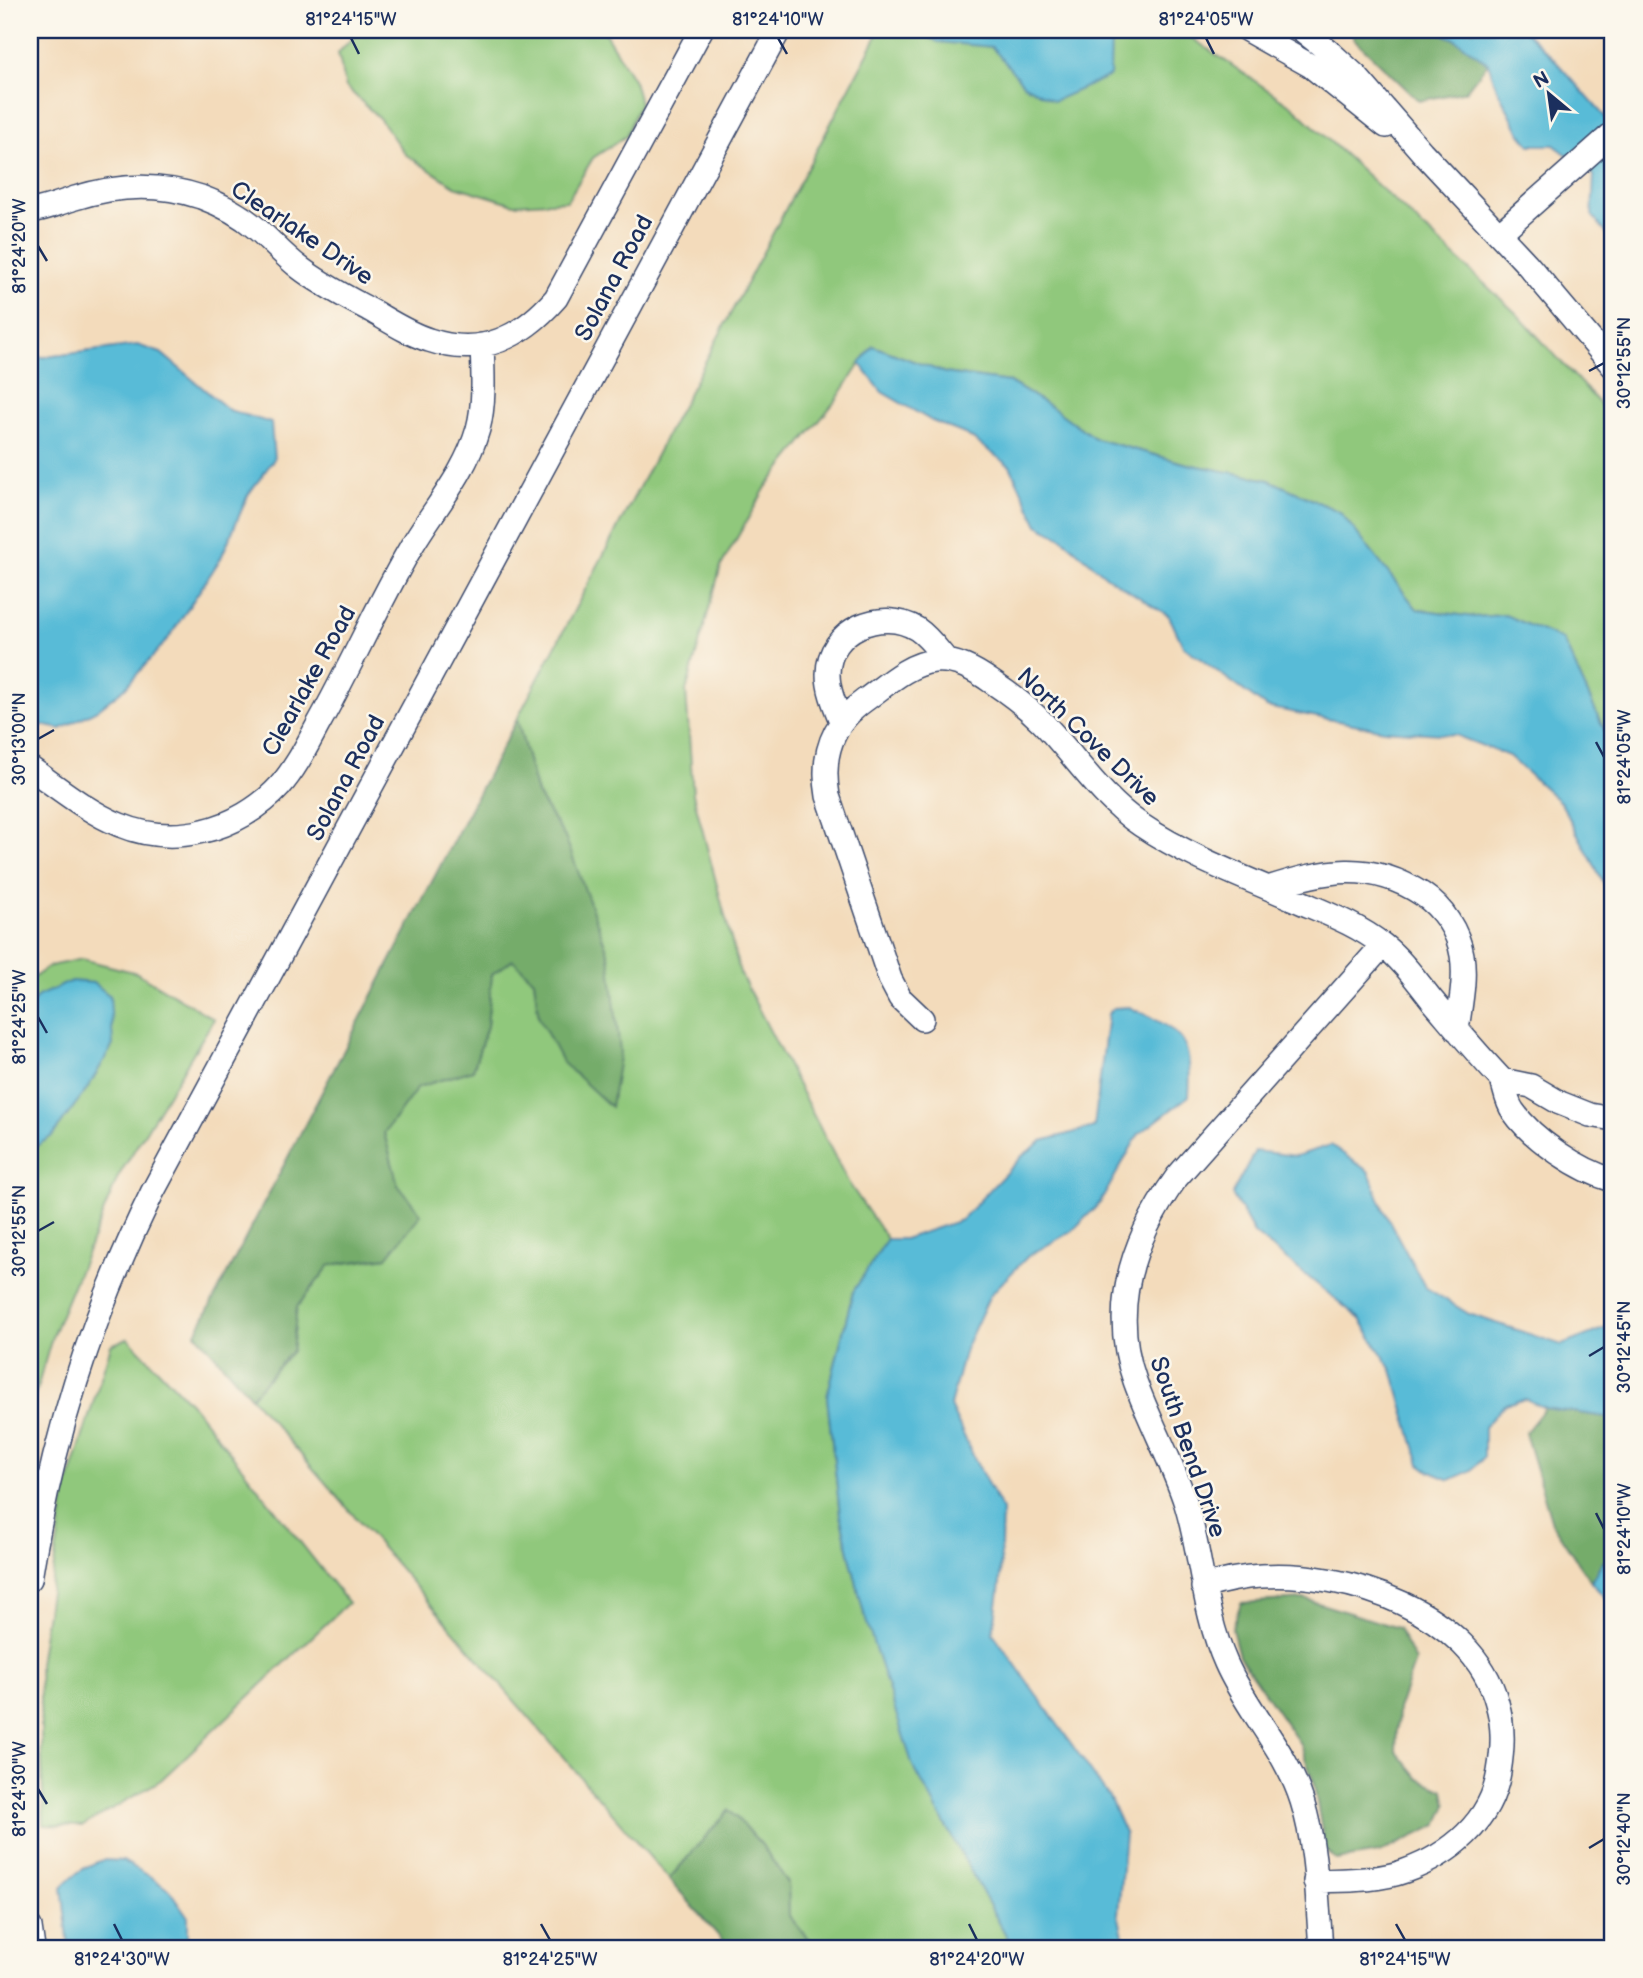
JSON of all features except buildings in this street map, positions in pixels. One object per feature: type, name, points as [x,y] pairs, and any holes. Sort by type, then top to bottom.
[{"type":"street","name":"Clearlake Drive","points":[[30,211],[101,191],[127,187],[190,194],[229,210],[255,227],[298,267],[321,283],[412,333],[447,345],[482,345],[522,330],[541,316],[556,298],[701,30]]},
{"type":"street","name":"Solana Road","points":[[30,1579],[53,1460],[71,1393],[94,1325],[134,1229],[779,30]]},
{"type":"street","points":[[1247,30],[1311,66],[1423,152]]},
{"type":"street","points":[[1301,30],[1356,76],[1499,234],[1613,366]]},
{"type":"street","points":[[1499,234],[1613,132]]},
{"type":"street","name":"Clearlake Road","points":[[30,768],[97,815],[119,826],[166,835],[202,831],[224,824],[244,815],[279,787],[293,770],[326,711],[410,549],[469,456],[482,407],[482,345]]},
{"type":"street","name":"North Cove Drive","points":[[841,721],[832,699],[828,674],[829,663],[840,640],[853,629],[868,622],[902,622],[917,629],[947,661],[977,672],[1011,695],[1041,722],[1109,798],[1138,823],[1171,844],[1341,920],[1383,945],[1402,962],[1502,1080],[1511,1109],[1533,1135],[1565,1158],[1613,1180]]},
{"type":"street","points":[[922,1019],[900,998],[890,979],[828,796],[825,760],[830,742],[841,721],[853,708],[910,669],[947,661]]},
{"type":"street","points":[[1268,888],[1319,874],[1370,872],[1410,886],[1431,900],[1449,923],[1462,954],[1463,971],[1457,1030]]},
{"type":"street","name":"South Bend Drive","points":[[1321,1948],[1311,1838],[1301,1799],[1279,1750],[1243,1696],[1214,1630],[1186,1504],[1139,1391],[1128,1353],[1125,1301],[1133,1262],[1147,1224],[1161,1200],[1177,1178],[1383,945]]},
{"type":"street","points":[[1502,1080],[1531,1086],[1560,1103],[1590,1115],[1613,1119]]},
{"type":"street","points":[[1203,1587],[1233,1579],[1264,1576],[1306,1577],[1370,1590],[1407,1605],[1446,1630],[1478,1665],[1494,1694],[1503,1750],[1498,1778],[1483,1813],[1466,1836],[1430,1861],[1402,1873],[1372,1878],[1315,1881]]},
{"type":"street","points":[[30,1927],[33,1948]]},
{"type":"green space","points":[[360,30],[603,30],[634,81],[640,103],[626,136],[593,158],[567,201],[514,204],[455,186],[405,154],[379,118],[346,87],[338,53]]},
{"type":"green space","points":[[880,30],[1180,30],[1293,107],[1516,313],[1613,418],[1613,749],[1563,640],[1505,615],[1474,617],[1417,609],[1340,512],[1269,480],[1188,464],[1096,439],[1010,382],[945,373],[873,346],[837,399],[766,487],[721,566],[686,691],[693,794],[740,973],[848,1182],[887,1239],[853,1292],[827,1397],[840,1515],[864,1614],[985,1895],[1013,1948],[816,1948],[789,1916],[788,1883],[761,1844],[729,1810],[669,1879],[251,1397],[292,1351],[297,1307],[330,1265],[387,1257],[398,1185],[384,1133],[418,1087],[473,1070],[487,1026],[492,974],[513,959],[534,980],[539,1018],[566,839],[537,794],[517,719]]},
{"type":"green space","points":[[1351,30],[1433,30],[1455,39],[1488,63],[1466,91],[1419,101],[1355,40]]},
{"type":"green space","points":[[517,719],[537,794],[566,839],[609,955],[620,1051],[611,1107],[562,1062],[539,1018],[534,980],[513,960],[492,974],[487,1026],[473,1070],[418,1087],[384,1133],[398,1185],[421,1214],[387,1257],[330,1265],[297,1307],[292,1351],[251,1397],[196,1333]]},
{"type":"green space","points":[[82,959],[137,973],[214,1019],[118,1177],[53,1334],[30,1413],[30,1150],[52,1136],[89,1086],[113,1044],[39,996],[30,1006],[30,980],[50,966]]},
{"type":"green space","points":[[128,1338],[195,1408],[348,1603],[161,1780],[83,1826],[44,1825],[39,1664],[65,1494],[111,1345]]},
{"type":"green space","points":[[1545,1408],[1613,1418],[1613,1558],[1602,1562],[1591,1582],[1552,1523],[1525,1433]]},
{"type":"green space","points":[[1305,1599],[1398,1628],[1415,1661],[1398,1710],[1396,1751],[1419,1779],[1444,1790],[1447,1805],[1438,1825],[1379,1853],[1336,1860],[1325,1848],[1313,1780],[1300,1744],[1239,1656],[1232,1629],[1241,1603]]},
{"type":"green space","points":[[729,1810],[761,1844],[788,1883],[789,1916],[816,1948],[729,1948],[669,1879]]},
{"type":"water","points":[[916,30],[1105,30],[1111,37],[1110,76],[1054,101],[1024,85],[992,47],[938,42]]},
{"type":"water","points":[[1433,30],[1524,30],[1552,57],[1613,126],[1613,242],[1592,215],[1594,175],[1554,145],[1530,145],[1519,131],[1497,89],[1488,63],[1455,39]]},
{"type":"water","points":[[137,345],[161,353],[229,410],[271,423],[274,459],[248,495],[221,558],[168,639],[125,688],[97,710],[61,729],[30,723],[30,359]]},
{"type":"water","points":[[873,346],[945,373],[1009,382],[1053,408],[1096,439],[1188,464],[1269,480],[1340,512],[1417,609],[1474,617],[1505,615],[1563,640],[1613,749],[1613,900],[1561,803],[1509,756],[1455,735],[1384,730],[1266,707],[1183,646],[1169,616],[1107,577],[1062,538],[1038,525],[1010,466],[967,435],[932,421],[882,392],[860,364]]},
{"type":"water","points":[[72,981],[94,983],[110,996],[113,1045],[89,1086],[52,1136],[30,1150],[30,1006],[38,996]]},
{"type":"water","points":[[1129,1007],[1165,1025],[1182,1040],[1190,1076],[1189,1096],[1138,1135],[1100,1203],[1072,1231],[1028,1256],[990,1295],[965,1349],[950,1406],[1002,1510],[1000,1584],[993,1633],[1109,1797],[1125,1833],[1118,1914],[1126,1948],[1013,1948],[913,1766],[864,1614],[840,1515],[827,1397],[853,1292],[887,1239],[904,1239],[961,1220],[1022,1156],[1042,1141],[1094,1127],[1108,1014],[1114,1008]]},
{"type":"water","points":[[1331,1145],[1369,1172],[1384,1211],[1425,1287],[1469,1314],[1562,1345],[1613,1325],[1613,1418],[1545,1408],[1526,1399],[1505,1404],[1484,1427],[1484,1457],[1472,1470],[1450,1480],[1420,1464],[1392,1370],[1360,1319],[1254,1233],[1232,1194],[1255,1151],[1296,1156]]},
{"type":"water","points":[[1613,1558],[1613,1606],[1591,1582],[1602,1562]]},
{"type":"water","points":[[104,1860],[123,1861],[170,1891],[188,1917],[188,1939],[181,1948],[69,1948],[62,1887],[81,1870]]}]
